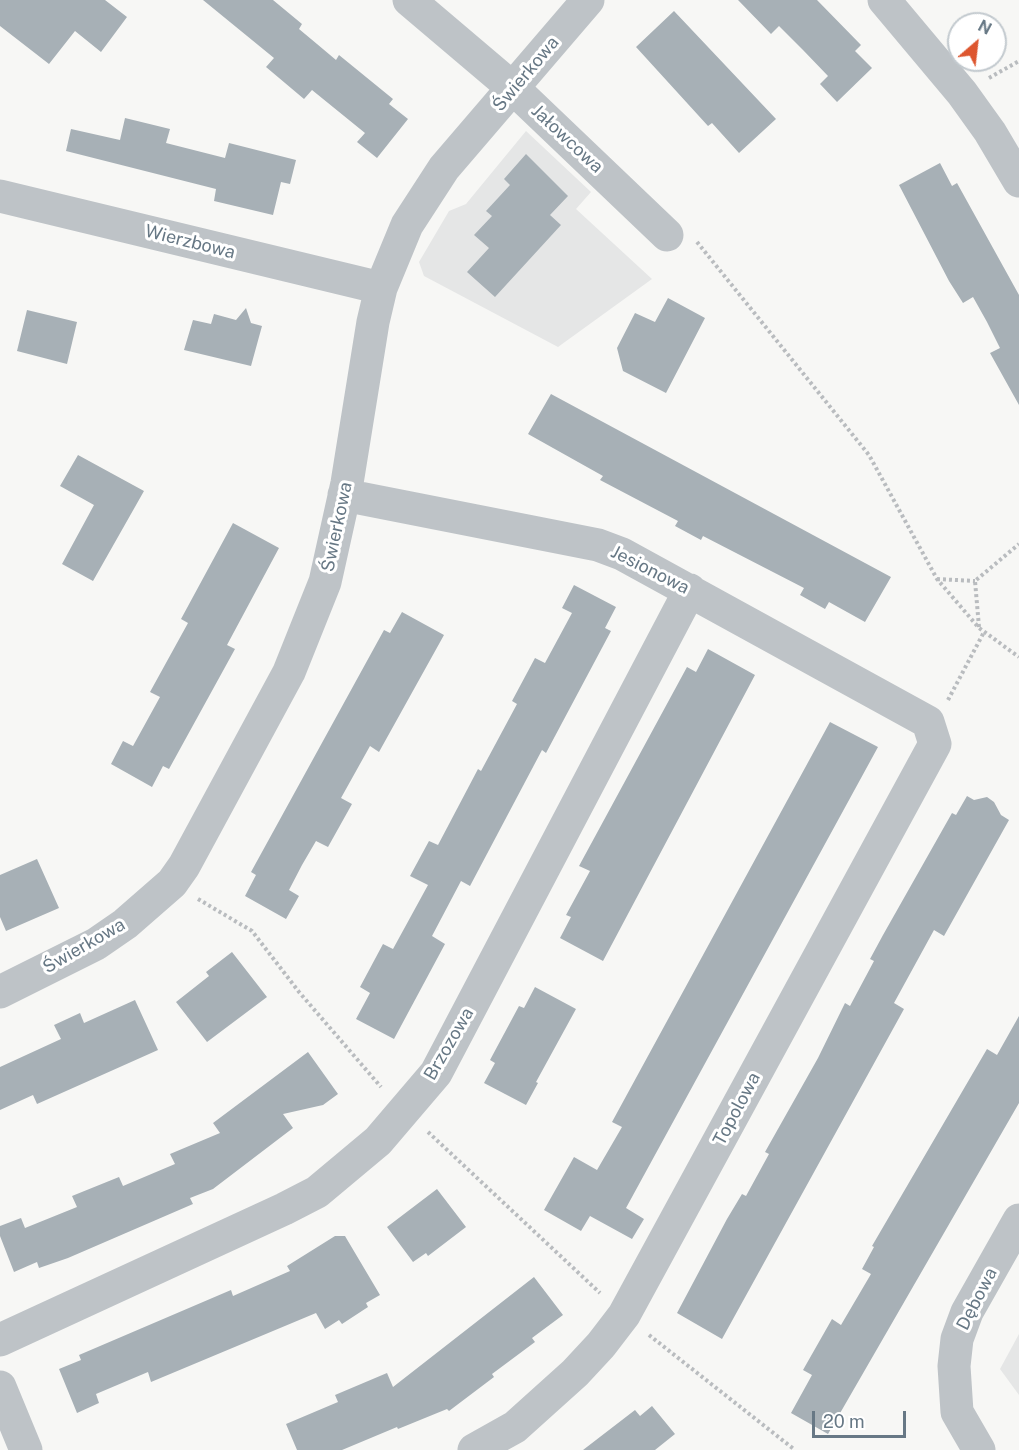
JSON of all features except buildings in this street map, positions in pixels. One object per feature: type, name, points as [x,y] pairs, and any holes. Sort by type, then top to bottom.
[{"type":"street","name":"Jałowcowa","points":[[409,0],[514,89],[681,237]]},
{"type":"street","name":"Świerkowa","points":[[0,992],[96,944],[125,924],[172,883],[184,866],[302,643],[326,582],[344,495],[366,354],[381,288],[406,225],[444,168],[588,0]]},
{"type":"street","points":[[884,0],[962,93],[990,132],[1019,181]]},
{"type":"street","name":"Wierzbowa","points":[[0,196],[381,288]]},
{"type":"street","name":"Jesionowa","points":[[344,495],[598,545],[622,554],[928,723]]},
{"type":"street","name":"Brzozowa","points":[[0,1340],[316,1192],[378,1141],[436,1073],[690,590]]},
{"type":"street","name":"Topolowa","points":[[474,1450],[515,1427],[575,1373],[602,1345],[624,1315],[935,744],[928,723]]},
{"type":"street","name":"Dębowa","points":[[979,1450],[957,1412],[954,1366],[957,1339],[967,1312],[1019,1220]]},
{"type":"street","points":[[0,1387],[26,1450]]},
{"type":"path","points":[[681,237],[869,455],[937,579],[979,628],[1019,657]]},
{"type":"path","points":[[937,579],[975,581],[1019,544]]},
{"type":"path","points":[[975,581],[979,628]]},
{"type":"path","points":[[928,723],[943,711],[984,632]]},
{"type":"path","points":[[172,883],[252,931],[299,992],[405,1111],[624,1315],[795,1450]]},
{"type":"shaded area","points":[[526,131],[591,192],[576,209],[652,279],[558,347],[424,276],[419,262],[449,211],[466,204]]},
{"type":"shaded area","points":[[1019,1334],[1019,1395],[1000,1369]]}]
